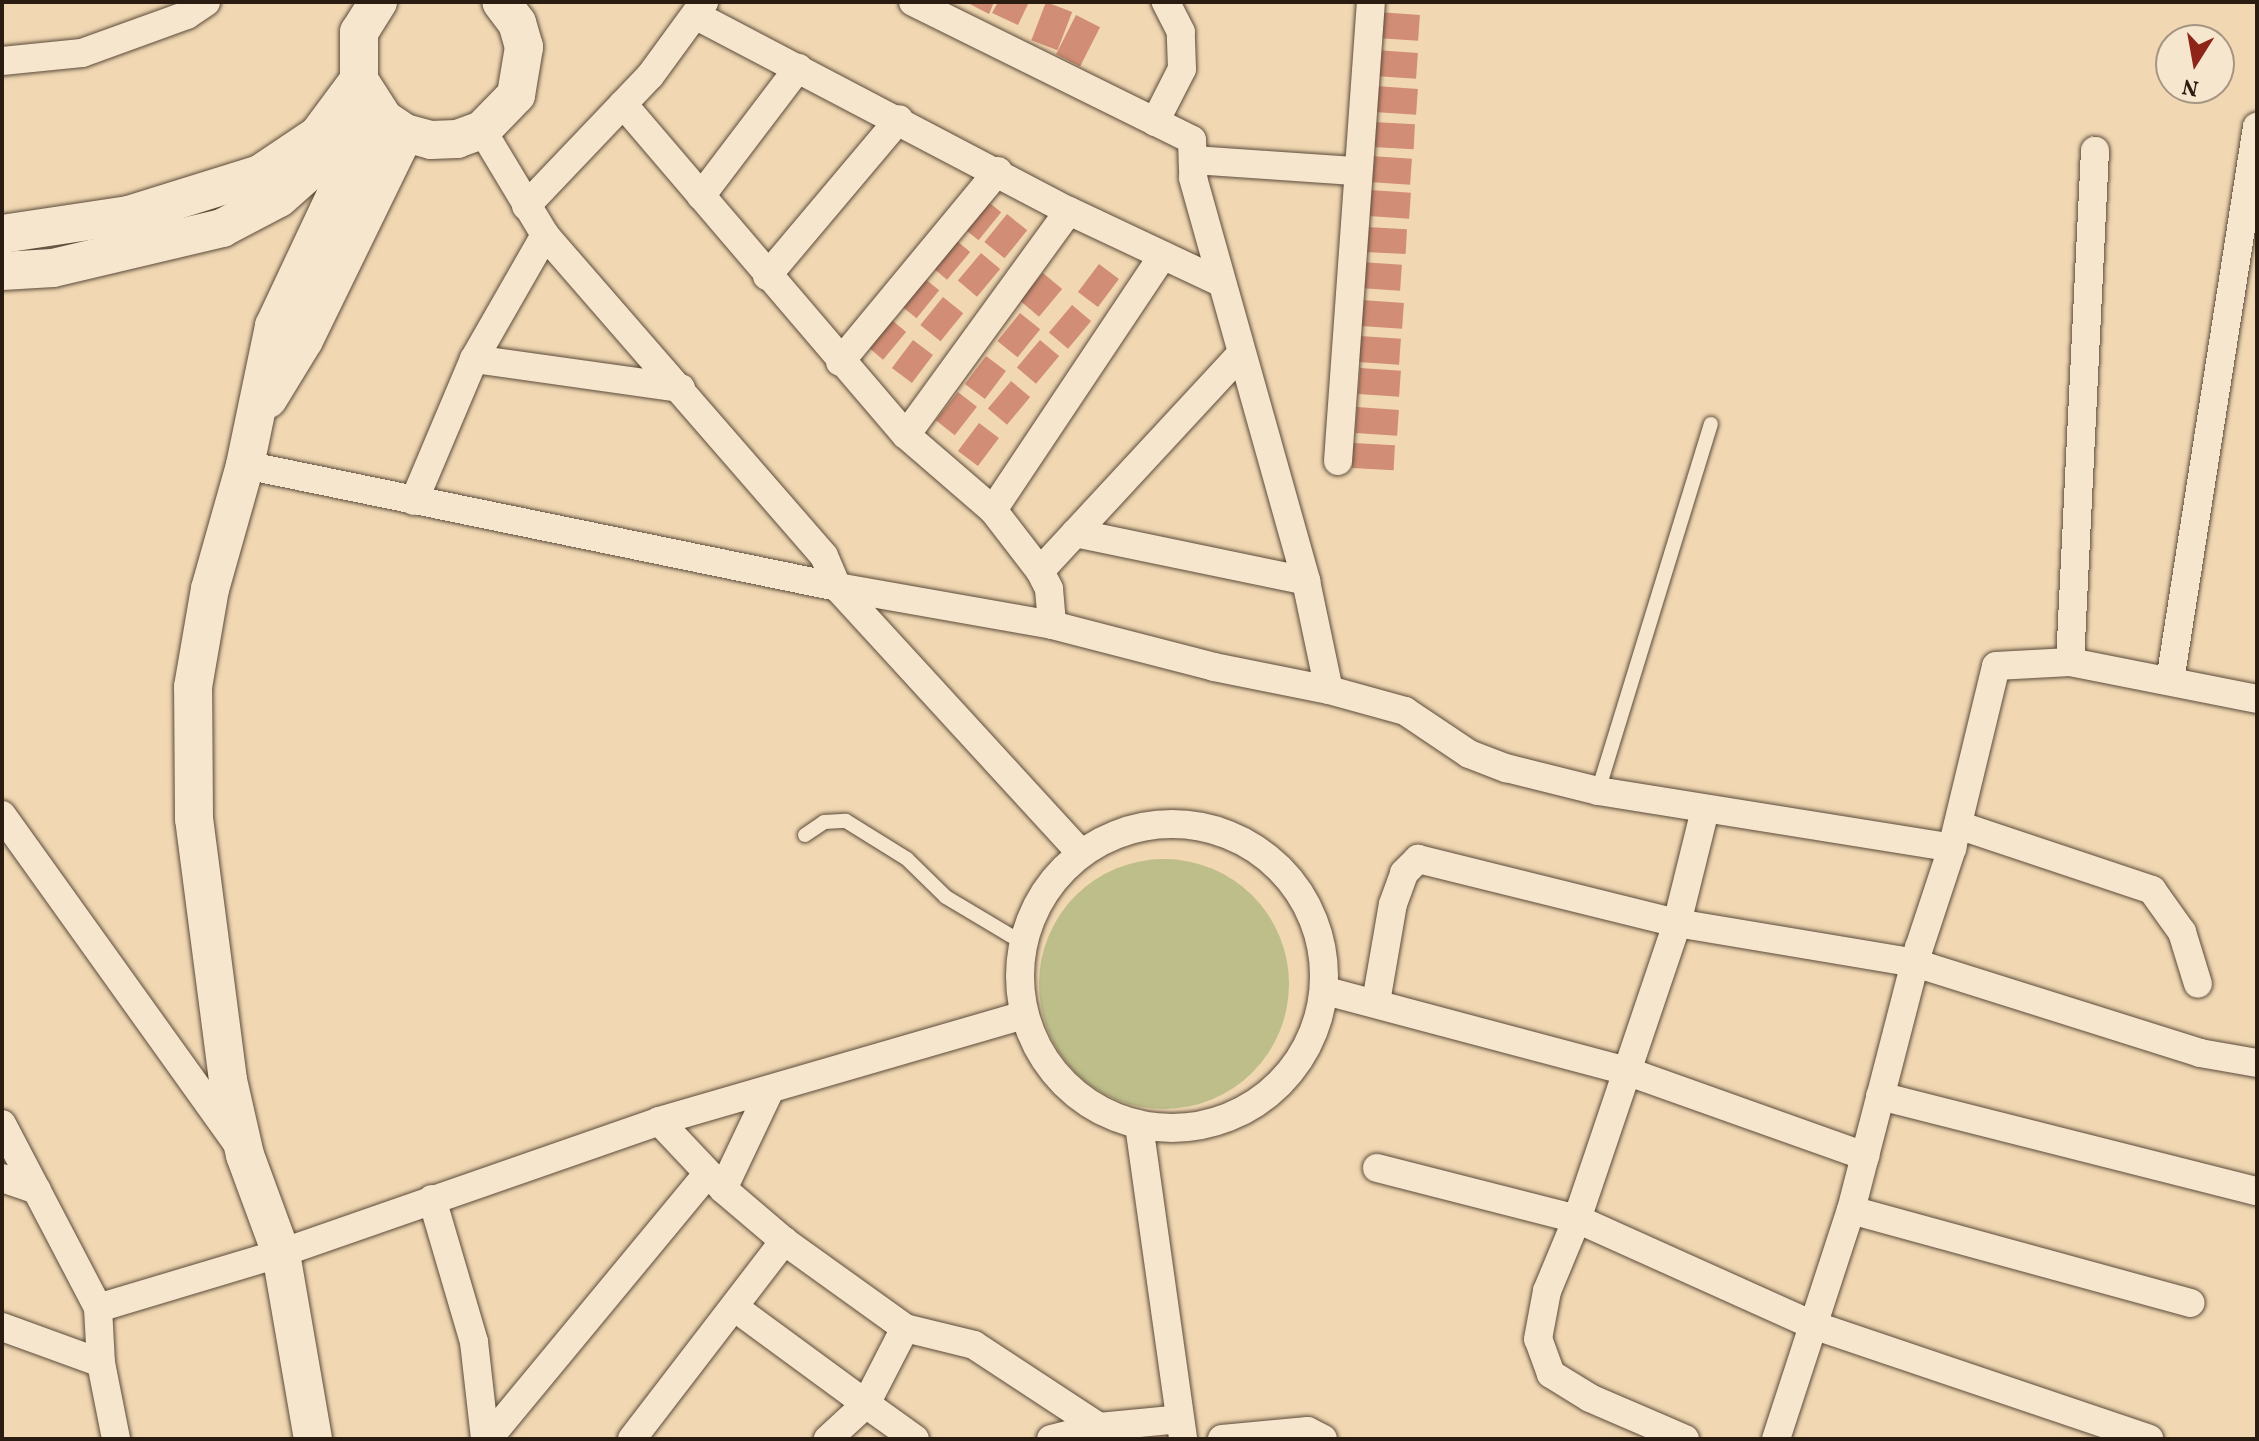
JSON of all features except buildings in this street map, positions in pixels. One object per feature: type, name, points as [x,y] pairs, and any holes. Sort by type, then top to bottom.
[{"type":"street","points":[[913,2],[1192,140],[1193,160],[1220,282],[1306,581],[1329,690]]},
{"type":"street","points":[[1155,122],[1182,69],[1181,32],[1166,2]]},
{"type":"street","points":[[1338,461],[1355,171],[1371,2]]},
{"type":"street","points":[[370,5],[356,56],[379,108],[444,140],[482,130],[509,105],[524,71],[517,9]]},
{"type":"street","points":[[2,61],[82,53],[190,6]]},
{"type":"street","points":[[526,206],[623,104],[700,8],[798,68],[1069,211],[1220,282]]},
{"type":"street","points":[[701,196],[798,68]]},
{"type":"street","points":[[623,104],[840,362],[906,435],[993,510],[1040,571],[1049,589],[1052,625]]},
{"type":"street","points":[[2,234],[129,215],[260,174],[318,135],[379,108]]},
{"type":"street","points":[[2,271],[53,268],[222,228],[279,198],[379,108]]},
{"type":"street","points":[[313,1439],[281,1253],[245,1155],[228,1080],[194,819],[193,702],[210,589],[245,465],[274,326],[379,108]]},
{"type":"street","points":[[767,276],[899,119]]},
{"type":"street","points":[[2170,681],[2257,127]]},
{"type":"street","points":[[482,130],[545,235],[824,556],[837,587],[1081,853]]},
{"type":"street","points":[[2070,662],[2095,151]]},
{"type":"street","points":[[1193,160],[1355,171]]},
{"type":"street","points":[[840,362],[998,171]]},
{"type":"street","points":[[906,435],[1069,211]]},
{"type":"street","points":[[414,501],[474,359],[545,235]]},
{"type":"street","points":[[993,510],[1163,255]]},
{"type":"street","points":[[1040,571],[1240,355]]},
{"type":"street","points":[[474,359],[681,388]]},
{"type":"street","points":[[245,465],[837,587],[1052,625],[1214,667],[1329,690],[1405,711],[1469,754],[1506,768],[1598,791],[1705,810],[1955,837],[2152,890],[2182,932],[2198,984]]},
{"type":"street","points":[[1075,533],[1306,581]]},
{"type":"street","points":[[1776,1439],[1851,1210],[1915,963],[1955,837],[1996,666],[2070,662],[2257,699]]},
{"type":"street","points":[[1685,1439],[1590,1398],[1551,1374],[1538,1339],[1547,1291],[1577,1219],[1677,923],[1705,810]]},
{"type":"street","points":[[2,815],[245,1155]]},
{"type":"street","points":[[1163,824],[1207,828],[1248,843],[1283,870],[1308,906],[1324,947],[1326,991],[1315,1033],[1301,1058],[1263,1100],[1224,1120],[1196,1126],[1139,1125],[1100,1110],[1066,1086],[1040,1053],[1024,1015],[1019,979],[1023,943],[1041,899],[1081,853],[1120,833],[1163,824]]},
{"type":"street","points":[[1376,1002],[1393,904],[1404,873],[1418,859],[1677,923],[1915,963],[2200,1053],[2257,1063]]},
{"type":"street","points":[[1326,991],[1626,1071],[1865,1156]]},
{"type":"street","points":[[98,1308],[281,1253],[659,1121],[769,1092],[1024,1015]]},
{"type":"street","points":[[487,1439],[716,1181],[769,1092]]},
{"type":"street","points":[[1880,1096],[2256,1191]]},
{"type":"street","points":[[659,1121],[716,1181],[784,1241],[905,1328],[974,1345],[1099,1427]]},
{"type":"street","points":[[2,1124],[98,1308],[101,1363],[116,1439]]},
{"type":"street","points":[[1051,1439],[1099,1427],[1182,1429],[1139,1125]]},
{"type":"street","points":[[1377,1168],[1577,1219],[1813,1325],[2149,1439]]},
{"type":"street","points":[[2,1178],[37,1190]]},
{"type":"street","points":[[432,1199],[474,1342],[487,1439]]},
{"type":"street","points":[[1851,1210],[2190,1303]]},
{"type":"street","points":[[632,1439],[784,1241]]},
{"type":"street","points":[[734,1307],[915,1439]]},
{"type":"street","points":[[2,1327],[101,1363]]},
{"type":"street","points":[[828,1439],[866,1404],[905,1328]]},
{"type":"street","points":[[1222,1439],[1308,1431],[1323,1439]]},
{"type":"lane","points":[[1598,791],[1711,424]]},
{"type":"lane","points":[[805,835],[824,822],[858,826],[907,859],[946,897],[1023,943]]},
{"type":"green space","points":[[1164,859],[1188,861],[1212,868],[1243,887],[1261,905],[1280,936],[1287,960],[1287,1008],[1280,1032],[1261,1063],[1243,1081],[1212,1100],[1188,1107],[1164,1109],[1140,1107],[1116,1100],[1085,1081],[1067,1063],[1048,1032],[1041,1008],[1039,984],[1041,960],[1048,936],[1067,905],[1085,887],[1116,868],[1140,861]]}]
